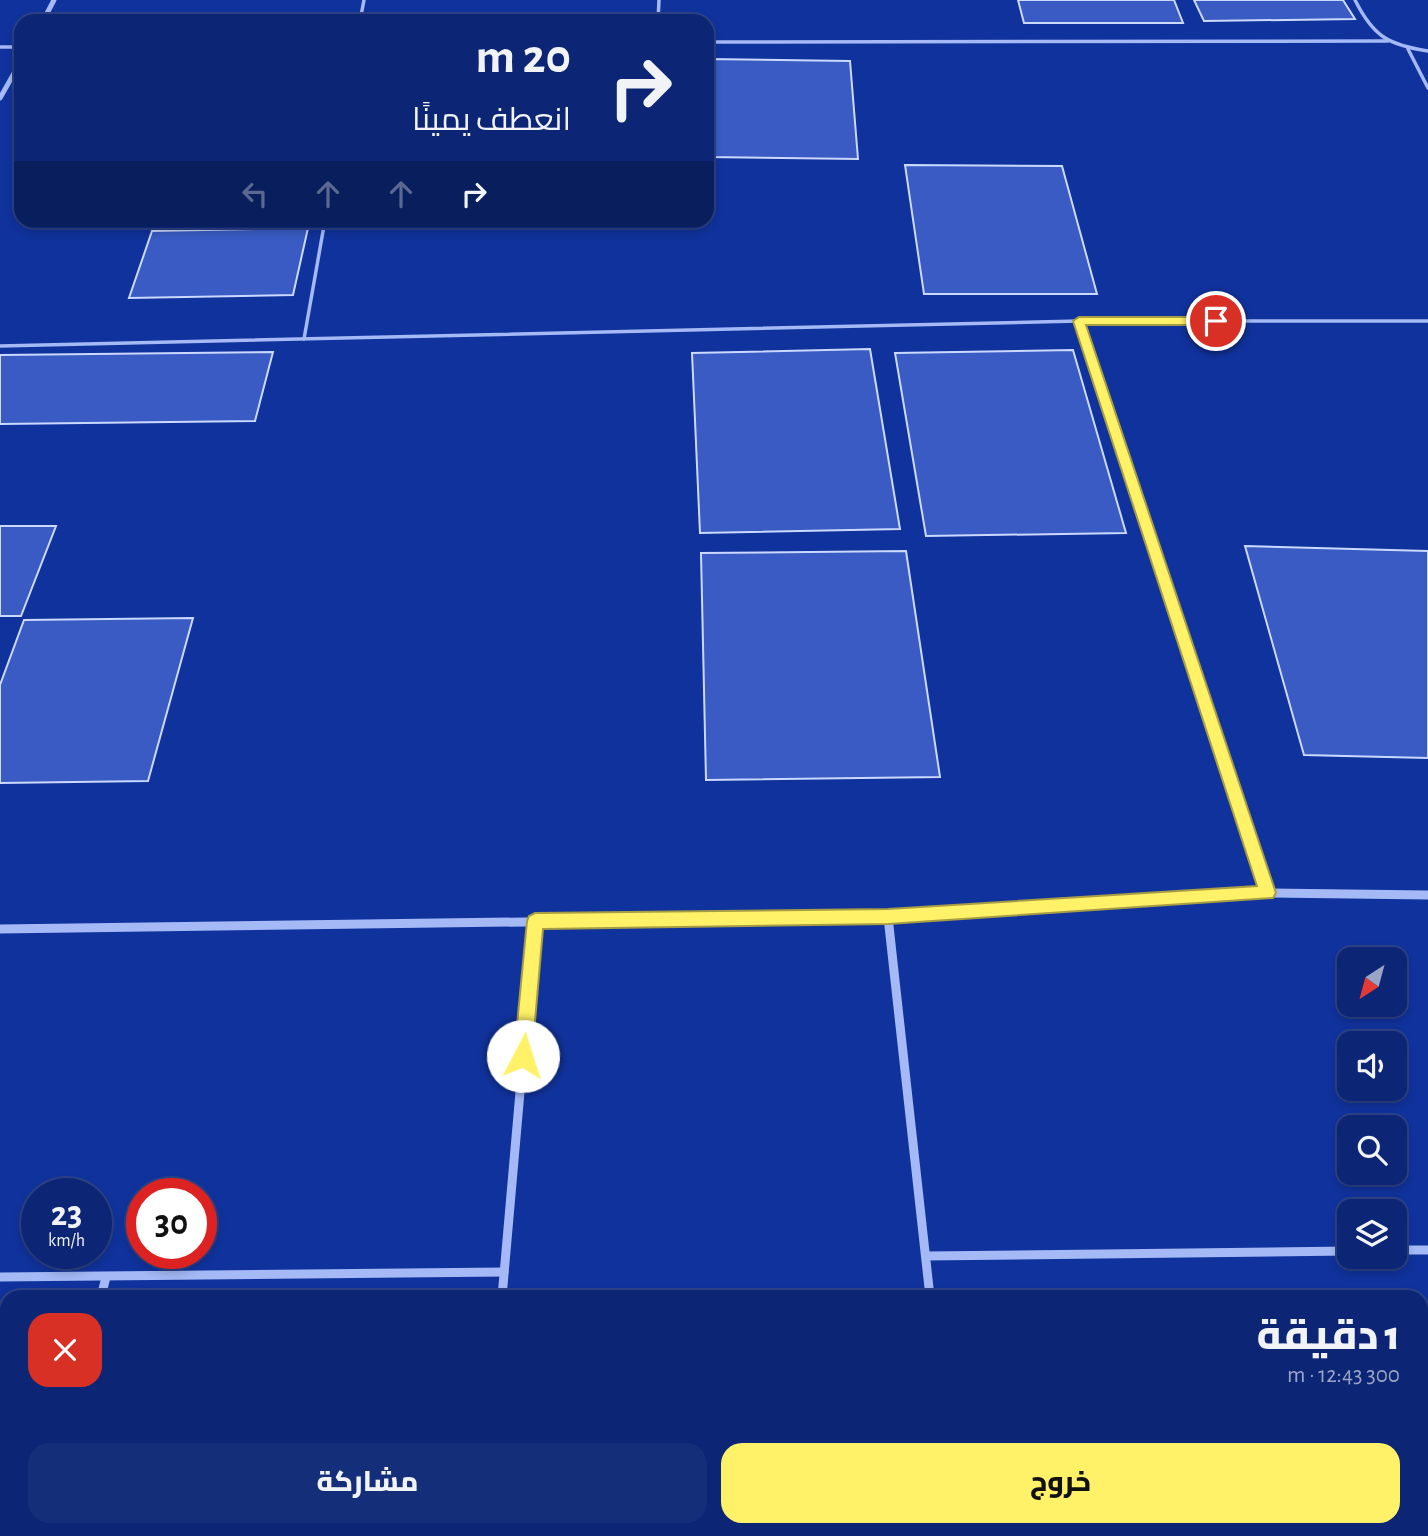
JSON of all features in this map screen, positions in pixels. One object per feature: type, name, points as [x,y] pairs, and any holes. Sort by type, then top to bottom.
[{"type":"street","points":[[0,97],[14,73]]},
{"type":"street","points":[[0,929],[888,917],[1267,893],[1428,895]]},
{"type":"street","points":[[888,917],[929,1290]]},
{"type":"street","points":[[503,1290],[535,921]]},
{"type":"street","points":[[1407,1250],[1428,1250]]},
{"type":"street","points":[[926,1256],[1337,1251]]},
{"type":"street","points":[[0,1277],[504,1272]]},
{"type":"street","points":[[103,1290],[106,1277]]},
{"type":"lane","points":[[1355,0],[1372,31],[1408,49],[1428,51]]},
{"type":"lane","points":[[714,42],[1388,41]]},
{"type":"lane","points":[[1408,49],[1428,88]]},
{"type":"lane","points":[[304,339],[324,228]]},
{"type":"lane","points":[[1079,321],[1267,893]]},
{"type":"lane","points":[[0,346],[1079,321],[1428,321]]},
{"type":"building","points":[[1018,0],[1174,0],[1183,23],[1024,23]]},
{"type":"building","points":[[1194,0],[1343,0],[1355,19],[1204,21]]},
{"type":"building","points":[[714,59],[850,61],[858,159],[714,157]]},
{"type":"building","points":[[905,165],[1062,166],[1097,294],[924,294]]},
{"type":"building","points":[[308,228],[293,295],[129,298],[152,231]]},
{"type":"building","points":[[870,349],[900,529],[700,533],[692,353]]},
{"type":"building","points":[[1073,350],[1126,533],[926,536],[895,353]]},
{"type":"building","points":[[273,352],[255,421],[0,424],[0,355]]},
{"type":"building","points":[[0,526],[56,526],[21,616],[0,616]]},
{"type":"building","points":[[1245,546],[1428,551],[1428,758],[1304,755]]},
{"type":"building","points":[[906,551],[940,777],[706,780],[701,553]]},
{"type":"building","points":[[193,618],[148,781],[0,783],[0,685],[24,620]]},
{"type":"route","points":[[523,1056],[535,921],[888,917],[1267,893],[1079,321],[1216,321]]}]
